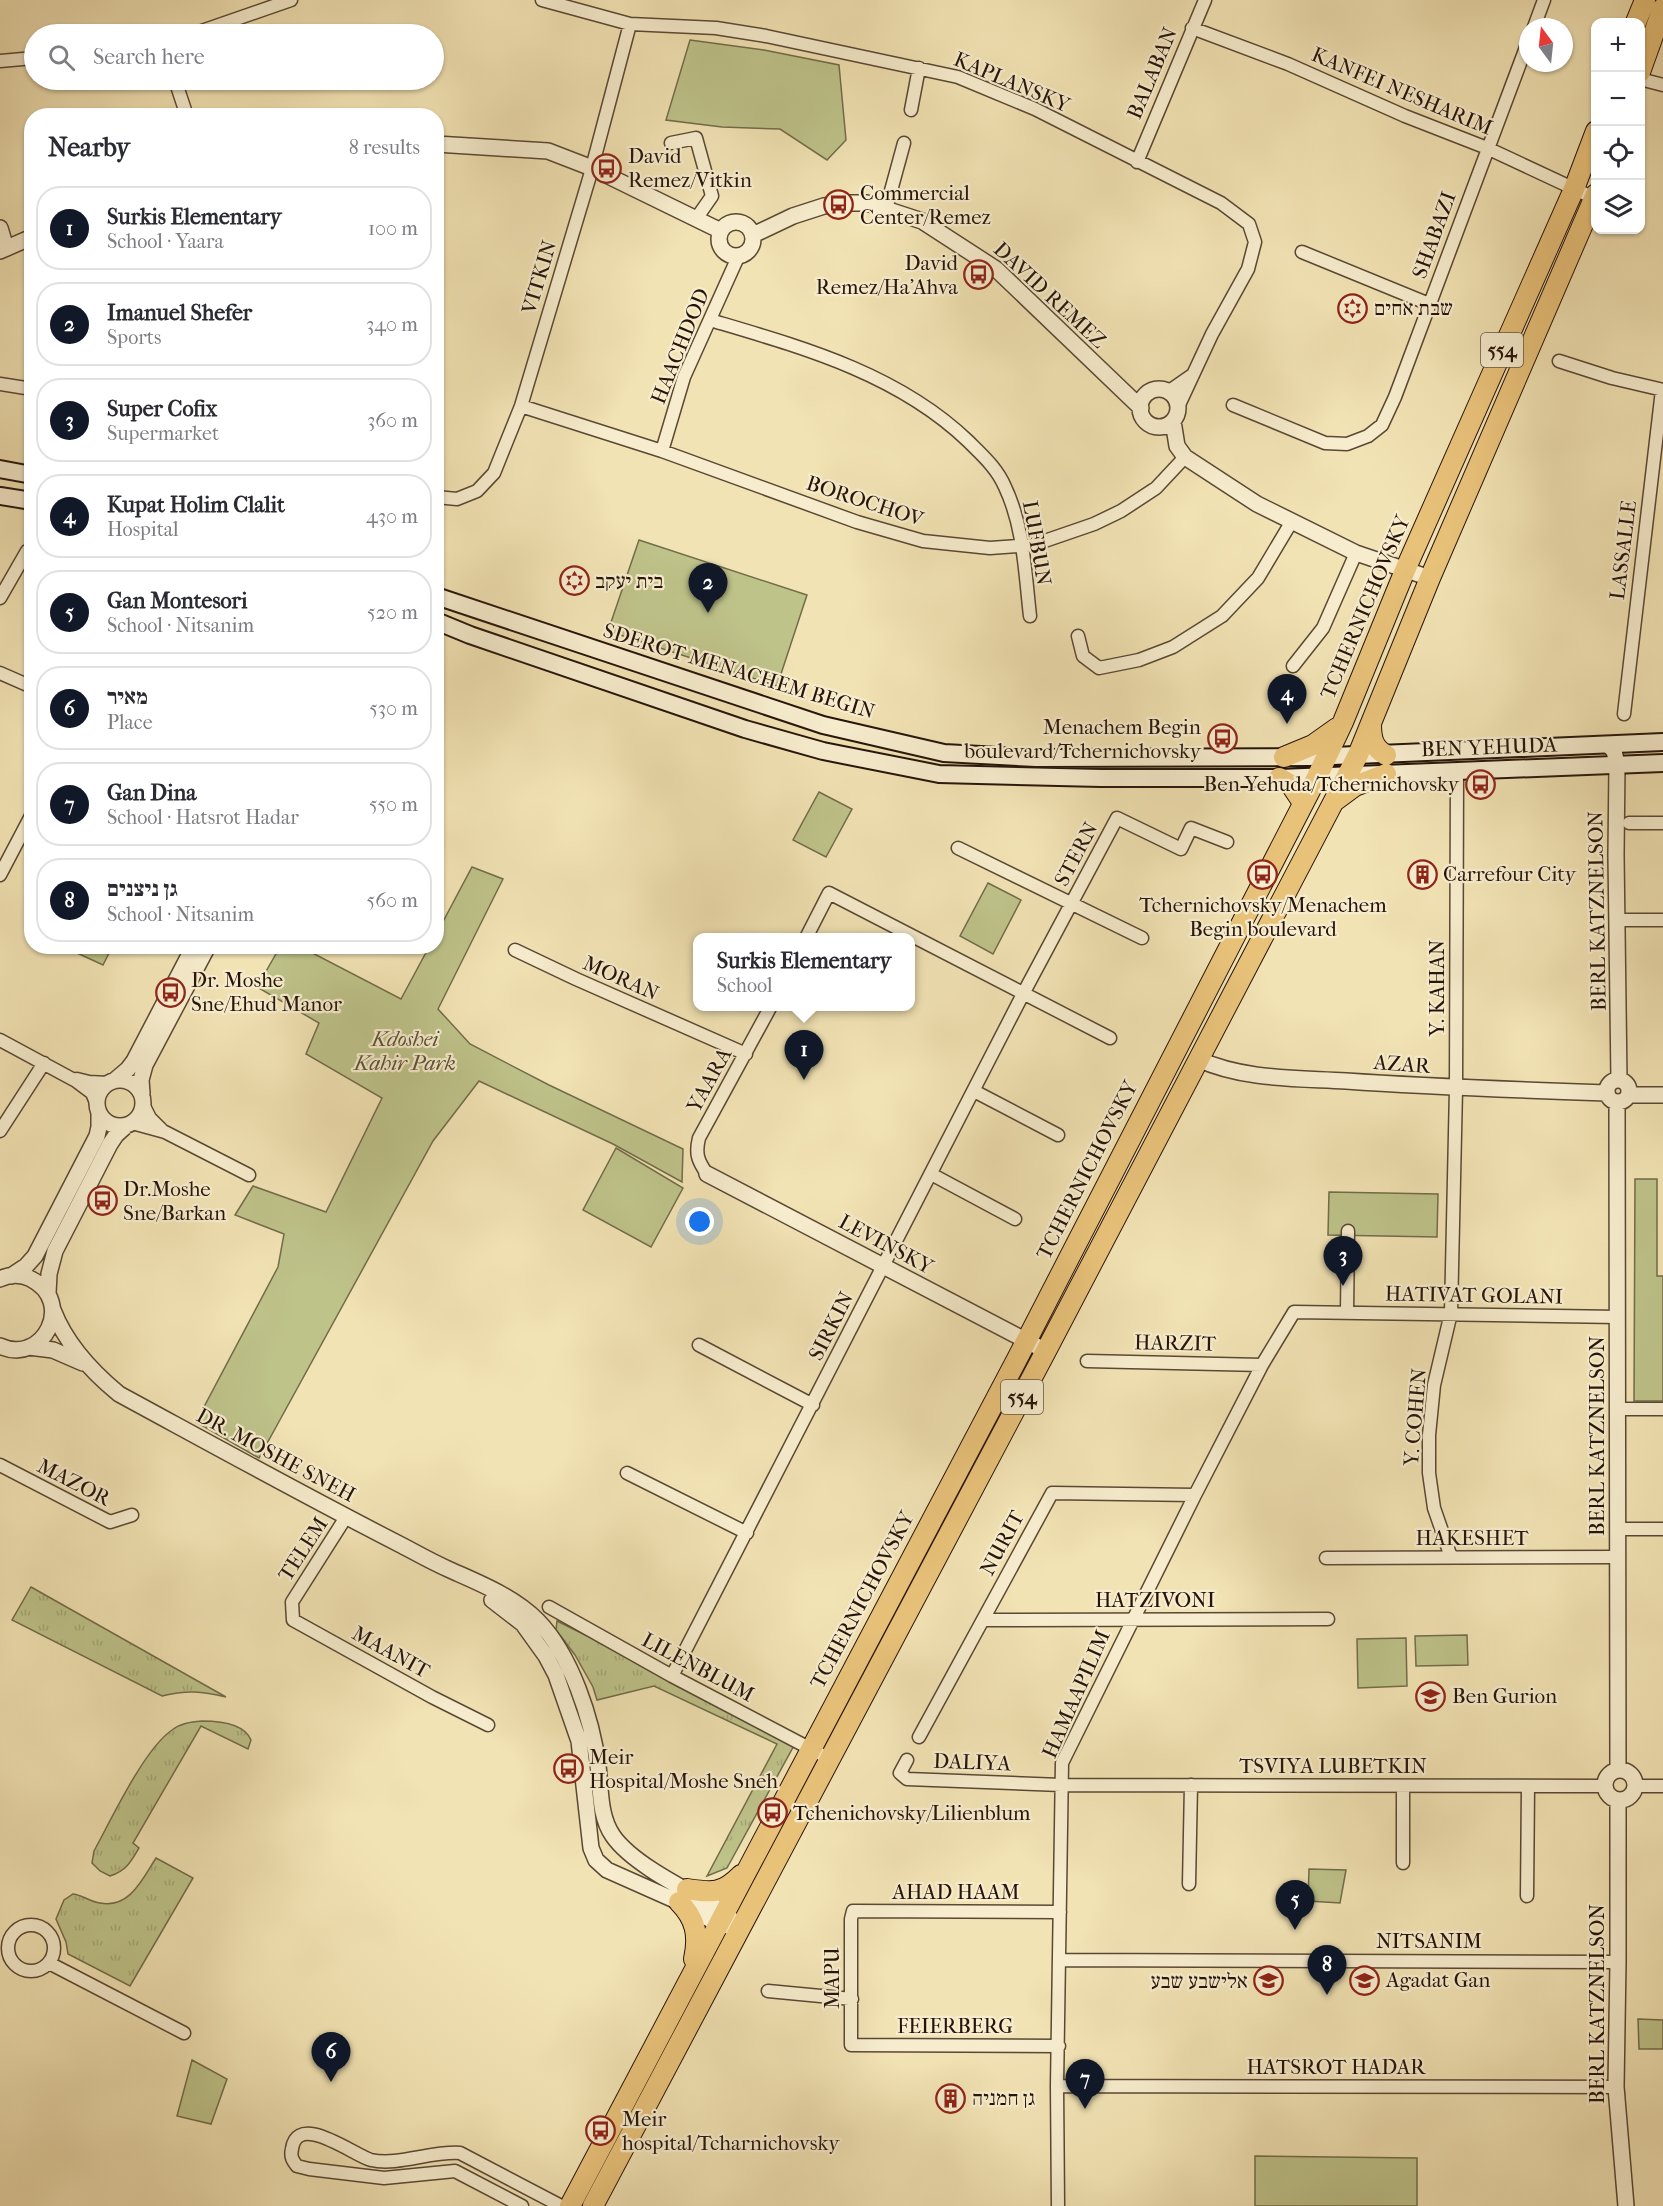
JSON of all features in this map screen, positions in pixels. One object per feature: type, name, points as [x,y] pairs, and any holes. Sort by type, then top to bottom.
[{"type":"main road","points":[[1638,18],[1645,0]]},
{"type":"main road","points":[[1645,60],[1663,8]]},
{"type":"main road","name":"TCHERNICHOVSKY","points":[[570,2206],[1026,1341],[1317,777],[1406,568],[1574,189],[1591,144]]},
{"type":"main road","name":"554","points":[[593,2206],[1358,756],[1430,578],[1591,205]]},
{"type":"main road","points":[[0,469],[24,474]]},
{"type":"main road","points":[[0,496],[24,500]]},
{"type":"main road","name":"SDEROT MENACHEM BEGIN","points":[[444,599],[823,725],[944,753],[1036,758],[1358,756]]},
{"type":"main road","points":[[444,624],[745,729],[823,751],[939,774],[1101,778],[1317,777]]},
{"type":"main road","points":[[444,632],[465,633]]},
{"type":"main road","points":[[1284,757],[1321,740],[1342,722]]},
{"type":"main road","points":[[1332,803],[1386,764],[1375,747],[1371,724]]},
{"type":"main road","name":"BEN YEHUDA","points":[[1317,777],[1347,775],[1386,764],[1663,742]]},
{"type":"main road","name":"BEN YEHUDA","points":[[1358,756],[1386,764],[1457,771],[1663,763]]},
{"type":"main road","points":[[1279,778],[1291,785],[1303,803]]},
{"type":"main road","points":[[691,1977],[698,1939],[683,1895],[728,1888],[747,1869]]},
{"type":"main road","points":[[609,2206],[618,2158]]},
{"type":"street","points":[[223,24],[291,0]]},
{"type":"street","name":"KAPLANSKY","points":[[542,0],[630,24],[716,28],[958,77],[1035,109],[1221,202],[1249,224],[1255,242],[1248,269],[1212,334],[1175,414]]},
{"type":"street","name":"BALABAN","points":[[1137,162],[1205,0]]},
{"type":"street","points":[[1537,18],[1544,0]]},
{"type":"street","name":"VITKIN","points":[[444,498],[457,499],[477,491],[489,479],[494,473],[521,406],[592,168],[630,24]]},
{"type":"street","name":"KANFEI NESHARIM","points":[[1192,28],[1288,64],[1591,195]]},
{"type":"street","points":[[0,61],[24,59]]},
{"type":"street","name":"SHABAZI","points":[[1233,405],[1325,443],[1347,444],[1368,436],[1382,425],[1519,65]]},
{"type":"street","points":[[911,110],[918,68]]},
{"type":"street","points":[[1645,80],[1663,85]]},
{"type":"street","points":[[179,90],[185,108]]},
{"type":"street","points":[[671,142],[696,138],[712,196],[696,219]]},
{"type":"street","points":[[886,209],[903,143]]},
{"type":"street","points":[[444,144],[548,151],[592,168],[722,231]]},
{"type":"street","name":"DAVID REMEZ","points":[[753,235],[793,216],[824,206],[867,203],[922,221],[996,269],[1141,408]]},
{"type":"street","points":[[740,222],[749,228],[753,235],[752,247],[738,257],[723,251],[719,241],[722,231],[729,224],[740,222]]},
{"type":"street","points":[[0,228],[3,249],[24,240]]},
{"type":"street","points":[[1302,252],[1429,304]]},
{"type":"street","name":"HAACHDOD","points":[[662,451],[684,377],[738,257]]},
{"type":"street","name":"LUFBUN","points":[[710,320],[792,345],[849,366],[923,404],[952,426],[990,463],[1004,485],[1015,510],[1022,546],[1030,616]]},
{"type":"street","points":[[1559,361],[1612,378],[1663,390]]},
{"type":"street","points":[[1168,392],[1194,374]]},
{"type":"street","name":"DAVID REMEZ","points":[[1114,382],[1149,393]]},
{"type":"street","points":[[0,384],[24,388]]},
{"type":"street","points":[[1175,414],[1164,426],[1147,423],[1143,418],[1142,400],[1149,393],[1157,390],[1168,392],[1175,398],[1181,452]]},
{"type":"street","name":"LASSALLE","points":[[1624,714],[1663,390]]},
{"type":"street","name":"BOROCHOV","points":[[521,406],[662,451],[857,522],[923,541],[990,548],[1033,545],[1121,511],[1156,488],[1181,452]]},
{"type":"street","points":[[1156,426],[1167,441],[1181,452],[1257,504],[1356,553],[1430,578]]},
{"type":"street","points":[[1078,636],[1083,656],[1099,668],[1139,660],[1173,647],[1222,616],[1257,578],[1292,521]]},
{"type":"street","points":[[1293,666],[1323,628],[1356,553]]},
{"type":"street","points":[[0,598],[24,556]]},
{"type":"street","points":[[0,673],[24,684]]},
{"type":"street","name":"BERL KATZNELSON","points":[[1608,745],[1614,752],[1617,764],[1619,1080],[1628,1085],[1618,1097],[1618,1770]]},
{"type":"street","name":"Y. KAHAN","points":[[1451,1313],[1456,1089],[1457,771]]},
{"type":"street","name":"STERN","points":[[1023,994],[1117,818],[1181,849],[1191,828],[1227,842]]},
{"type":"street","points":[[1629,823],[1663,823]]},
{"type":"street","points":[[0,875],[24,829]]},
{"type":"street","points":[[958,848],[1143,938]]},
{"type":"street","points":[[809,933],[829,893],[906,933]]},
{"type":"street","points":[[1617,920],[1663,920]]},
{"type":"street","points":[[915,938],[1110,1038]]},
{"type":"street","name":"MORAN","points":[[514,950],[576,980],[746,1054]]},
{"type":"street","points":[[5,1278],[26,1266],[40,1246],[97,1136],[98,1097],[102,1089],[128,1069],[134,1061],[190,954]]},
{"type":"street","points":[[48,1293],[49,1274],[55,1251],[110,1144],[116,1135],[141,1114],[143,1100],[141,1080],[145,1065],[204,954]]},
{"type":"street","name":"SIRKIN","points":[[672,1676],[1023,994]]},
{"type":"street","name":"YAARA","points":[[707,1173],[698,1161],[696,1150],[699,1138],[768,1011]]},
{"type":"street","points":[[0,1040],[85,1087],[92,1094],[98,1109],[109,1123],[116,1126],[130,1124],[165,1132],[249,1175]]},
{"type":"street","name":"AZAR","points":[[1198,1059],[1212,1065],[1263,1076],[1618,1097],[1663,1095]]},
{"type":"street","points":[[0,1131],[44,1063]]},
{"type":"street","points":[[64,1074],[89,1082],[131,1082],[143,1100],[150,1118],[165,1132]]},
{"type":"street","points":[[974,1091],[1058,1135]]},
{"type":"street","name":"LEVINSKY","points":[[707,1173],[1046,1351]]},
{"type":"street","points":[[931,1174],[1016,1219]]},
{"type":"street","points":[[1347,1313],[1348,1231]]},
{"type":"street","points":[[5,1278],[28,1277],[48,1293]]},
{"type":"street","name":"DR. MOSHE SNEH","points":[[48,1293],[68,1342],[119,1394],[346,1517],[493,1590],[523,1608],[541,1624],[560,1651],[569,1669],[594,1737],[606,1825],[624,1849],[636,1860],[683,1895],[740,1928]]},
{"type":"street","points":[[0,1361],[9,1354],[41,1340],[48,1332],[53,1310]]},
{"type":"street","name":"HATIVAT GOLANI","points":[[1294,1312],[1618,1317]]},
{"type":"street","name":"HAMAAPILIM","points":[[1058,2206],[1057,2086],[1062,1763],[1194,1495],[1262,1365],[1294,1312]]},
{"type":"street","name":"Y. COHEN","points":[[1451,1313],[1434,1385],[1429,1435],[1429,1473],[1434,1508],[1451,1557]]},
{"type":"street","points":[[699,1345],[813,1405]]},
{"type":"street","name":"DR. MOSHE SNEH","points":[[0,1346],[13,1349],[53,1350],[71,1357],[95,1372]]},
{"type":"street","name":"HARZIT","points":[[1088,1361],[1262,1365]]},
{"type":"street","points":[[1618,1409],[1663,1409]]},
{"type":"street","name":"MAZOR","points":[[0,1465],[110,1522],[132,1515]]},
{"type":"street","points":[[627,1473],[747,1533]]},
{"type":"street","name":"NURIT","points":[[919,1737],[1052,1493],[1194,1495]]},
{"type":"street","name":"TELEM","points":[[292,1602],[346,1517]]},
{"type":"street","points":[[1618,1529],[1663,1529]]},
{"type":"street","name":"HAKESHET","points":[[1326,1558],[1618,1557]]},
{"type":"street","name":"DR. MOSHE SNEH","points":[[442,1566],[508,1611],[523,1624],[546,1656],[556,1675],[579,1741],[591,1848],[596,1860],[607,1870],[683,1895]]},
{"type":"street","name":"MAANIT","points":[[292,1602],[293,1620],[432,1697],[488,1725]]},
{"type":"street","name":"LILENBLUM","points":[[549,1607],[672,1676],[830,1759]]},
{"type":"street","name":"HATZIVONI","points":[[983,1620],[1328,1619]]},
{"type":"street","name":"DALIYA","points":[[907,1760],[900,1773],[907,1779],[1061,1785]]},
{"type":"street","points":[[1618,1770],[1628,1772],[1635,1786],[1628,1798],[1618,1801],[1608,1796],[1604,1786],[1609,1775],[1618,1770]]},
{"type":"street","name":"TSVIYA LUBETKIN","points":[[1061,1785],[1604,1786]]},
{"type":"street","points":[[1189,1884],[1191,1785]]},
{"type":"street","points":[[1403,1786],[1403,1863]]},
{"type":"street","points":[[1527,1896],[1528,1786]]},
{"type":"street","points":[[1635,1786],[1663,1786]]},
{"type":"street","name":"BERL KATZNELSON","points":[[1618,1801],[1616,2087],[1626,2206]]},
{"type":"street","name":"AHAD HAAM","points":[[853,1911],[1060,1912]]},
{"type":"street","name":"MAPU","points":[[851,2045],[853,1911]]},
{"type":"street","points":[[23,1926],[39,1926],[46,1930],[53,1940],[53,1956],[49,1963],[35,1971],[19,1968],[9,1956],[4,1938],[23,1926]]},
{"type":"street","name":"NITSANIM","points":[[1059,1960],[1618,1962]]},
{"type":"street","points":[[49,1963],[184,2033]]},
{"type":"street","points":[[768,1991],[852,1999]]},
{"type":"street","name":"FEIERBERG","points":[[851,2045],[1059,2046]]},
{"type":"street","name":"HATSROT HADAR","points":[[1057,2086],[1616,2087]]},
{"type":"street","points":[[522,2206],[455,2171],[384,2178],[309,2169],[297,2166],[292,2158],[292,2148],[295,2140],[302,2135],[313,2134],[328,2138],[371,2160],[390,2161],[446,2152],[460,2153],[561,2206]]},
{"type":"green space","points":[[690,40],[764,50],[839,65],[846,140],[827,160],[780,129],[722,127],[666,120]]},
{"type":"green space","points":[[639,540],[807,595],[777,686],[608,631]]},
{"type":"green space","points":[[819,792],[852,809],[826,857],[793,840]]},
{"type":"green space","name":"Kdoshei Kahir Park","points":[[472,867],[503,879],[438,1009],[470,1044],[549,1085],[683,1149],[682,1182],[613,1144],[479,1081],[433,1141],[259,1458],[196,1422],[278,1267],[284,1234],[235,1215],[253,1186],[326,1212],[382,1098],[306,1054],[319,1023],[257,987],[276,954],[314,954],[401,999],[425,954],[444,954],[444,920]]},
{"type":"green space","points":[[988,883],[1021,900],[993,954],[960,936]]},
{"type":"green space","points":[[79,954],[108,954],[103,965]]},
{"type":"green space","points":[[616,1148],[683,1188],[651,1247],[583,1210]]},
{"type":"green space","points":[[1635,1179],[1657,1179],[1657,1276],[1663,1276],[1663,1401],[1634,1401]]},
{"type":"green space","points":[[1329,1192],[1438,1194],[1437,1237],[1328,1235]]},
{"type":"green space","points":[[31,1587],[226,1697],[194,1692],[162,1696],[12,1620]]},
{"type":"green space","points":[[557,1621],[797,1740],[727,1868],[707,1876],[777,1744],[654,1686],[597,1700],[593,1687],[575,1655],[556,1630]]},
{"type":"green space","points":[[1467,1635],[1468,1665],[1416,1666],[1415,1636]]},
{"type":"green space","points":[[1406,1638],[1407,1686],[1358,1688],[1357,1639]]},
{"type":"green space","points":[[202,1721],[223,1723],[243,1730],[251,1740],[248,1749],[201,1726],[133,1843],[139,1848],[131,1862],[124,1869],[110,1876],[100,1871],[92,1863],[94,1851],[139,1768],[161,1739],[172,1730],[183,1724]]},
{"type":"green space","points":[[156,1858],[193,1878],[130,1986],[68,1954],[66,1942],[56,1919],[64,1900],[73,1894],[110,1904],[127,1897],[140,1883]]},
{"type":"green space","points":[[1309,1869],[1346,1870],[1340,1903],[1308,1901]]},
{"type":"green space","points":[[1638,2019],[1663,2020],[1663,2049],[1639,2049]]},
{"type":"green space","points":[[192,2060],[227,2079],[211,2124],[177,2116]]},
{"type":"green space","points":[[1255,2156],[1417,2158],[1417,2206],[1255,2206]]},
{"type":"place","name":"David Remez/Vitkin","points":[[607,168]]},
{"type":"place","name":"Commercial Center/Remez","points":[[839,205]]},
{"type":"place","name":"David Remez/Ha'Ahva","points":[[979,275]]},
{"type":"place","name":"שבת אחים","points":[[1353,308]]},
{"type":"place","name":"בית יעקב","points":[[574,581]]},
{"type":"place","name":"Imanuel Shefer","points":[[708,613]]},
{"type":"place","name":"Kupat Holim Clalit","points":[[1287,724]]},
{"type":"place","name":"Menachem Begin boulevard/Tchernichovsky","points":[[1222,739]]},
{"type":"place","name":"Ben Yehuda/Tchernichovsky","points":[[1480,784]]},
{"type":"place","name":"Tchernichovsky/Menachem Begin boulevard","points":[[1263,874]]},
{"type":"place","name":"Carrefour City","points":[[1422,874]]},
{"type":"place","name":"Dr. Moshe Sne/Ehud Manor","points":[[170,992]]},
{"type":"place","name":"Surkis Elementary","points":[[804,1080]]},
{"type":"place","name":"Dr.Moshe Sne/Barkan","points":[[102,1201]]},
{"type":"place","name":"Super Cofix","points":[[1343,1286]]},
{"type":"place","name":"Ben Gurion","points":[[1431,1696]]},
{"type":"place","name":"Meir Hospital/Moshe Sneh","points":[[568,1769]]},
{"type":"place","name":"Tchenichovsky/Lilienblum","points":[[772,1813]]},
{"type":"place","name":"Gan Montesori","points":[[1295,1930]]},
{"type":"place","name":"Agadat Gan","points":[[1365,1980]]},
{"type":"place","name":"אלישבע שבע","points":[[1269,1981]]},
{"type":"place","name":"גן ניצנים","points":[[1327,1995]]},
{"type":"place","name":"מאיר","points":[[331,2082]]},
{"type":"place","name":"גן חמניה","points":[[951,2098]]},
{"type":"place","name":"Gan Dina","points":[[1085,2109]]},
{"type":"place","name":"Meir hospital/Tcharnichovsky","points":[[601,2131]]}]
